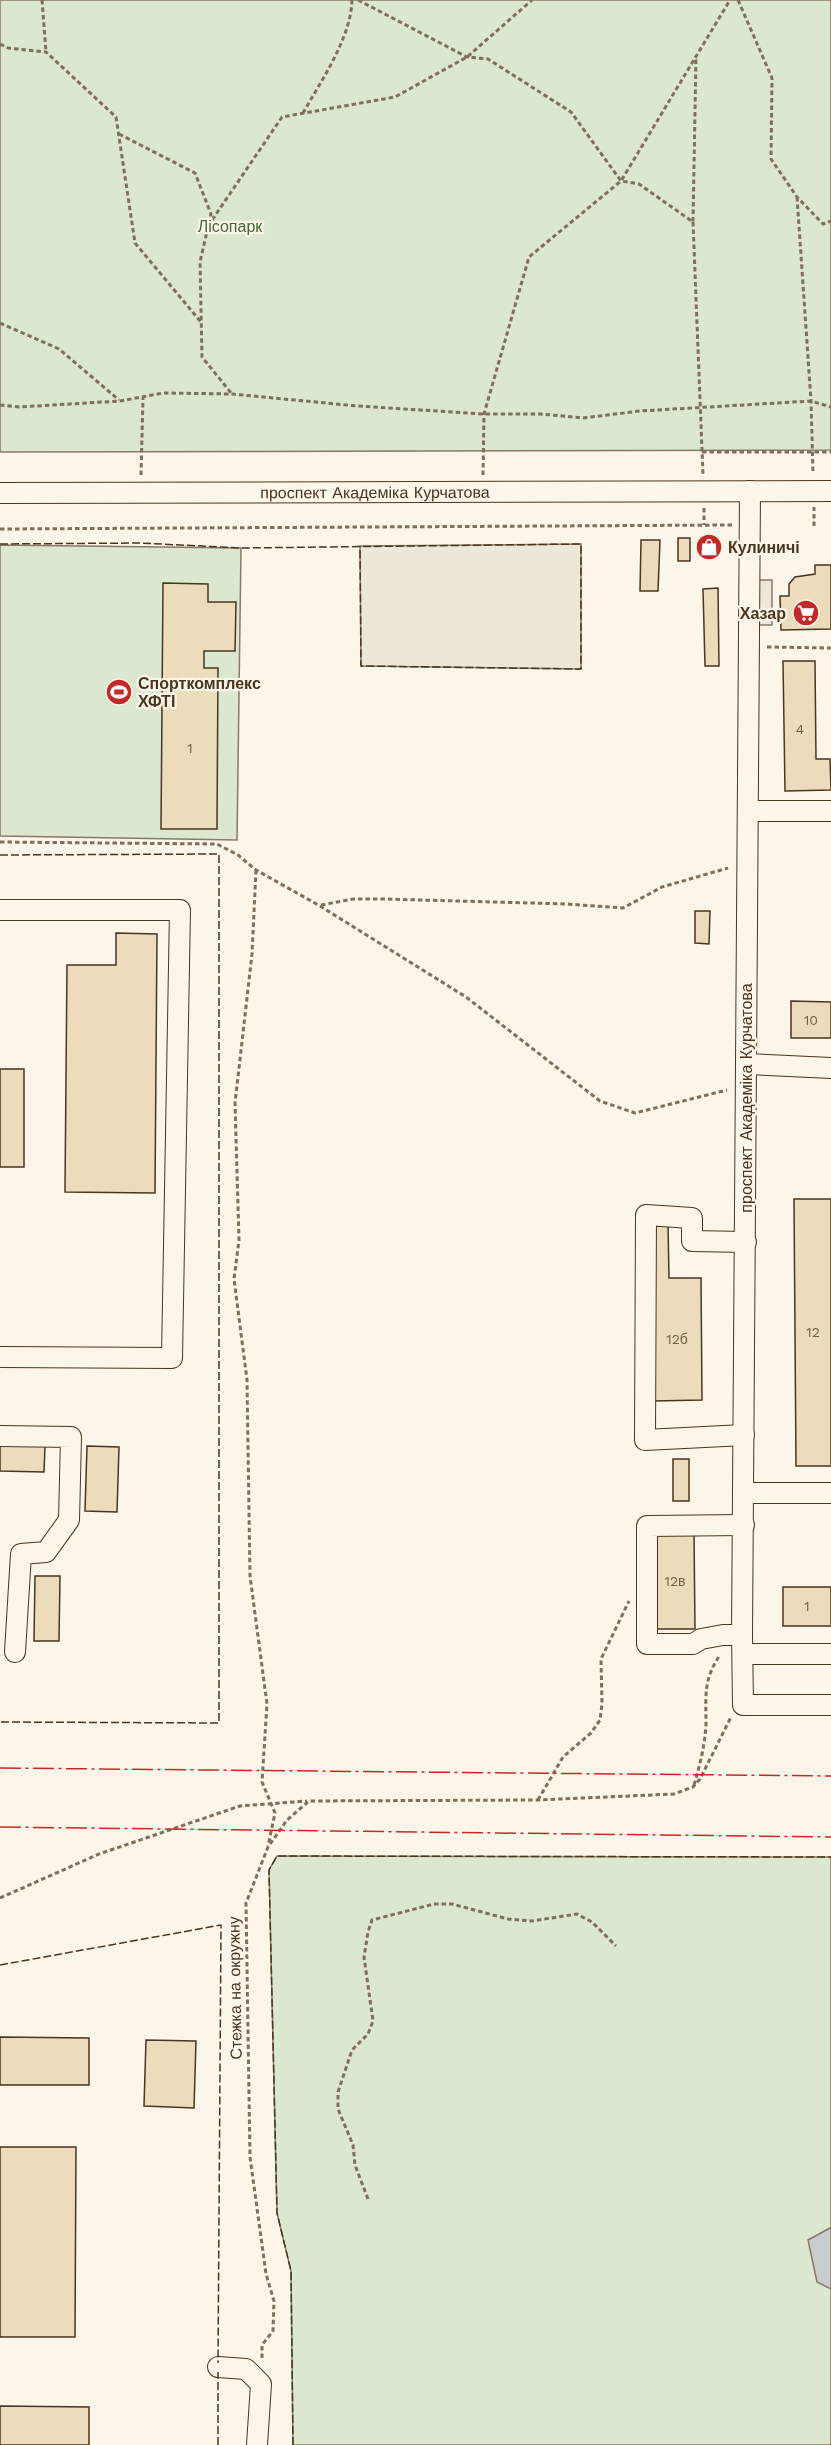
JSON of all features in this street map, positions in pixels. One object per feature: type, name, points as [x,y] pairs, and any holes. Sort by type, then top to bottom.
[{"type":"street","name":"проспект Академіка Курчатова","points":[[743,1705],[750,491]]},
{"type":"street","name":"проспект Академіка Курчатова","points":[[0,493],[822,491]]},
{"type":"street","points":[[748,811],[831,811]]},
{"type":"street","points":[[0,910],[180,910],[172,1358],[0,1357]]},
{"type":"street","points":[[746,1064],[831,1068]]},
{"type":"street","points":[[744,1435],[645,1440],[646,1215],[692,1218],[692,1241],[746,1242]]},
{"type":"street","points":[[0,1436],[71,1437],[69,1520],[46,1552],[21,1554],[15,1652]]},
{"type":"street","points":[[744,1492],[831,1493]]},
{"type":"street","points":[[744,1525],[646,1526],[646,1644],[693,1644],[701,1639],[723,1635],[742,1645],[831,1654]]},
{"type":"street","points":[[743,1705],[831,1705]]},
{"type":"street","points":[[218,2367],[246,2369],[261,2384],[257,2445]]},
{"type":"path","points":[[42,0],[46,52]]},
{"type":"path","points":[[302,114],[330,65],[351,14],[352,0]]},
{"type":"path","points":[[358,0],[467,57],[488,59],[571,112],[621,181],[639,184],[693,222]]},
{"type":"path","points":[[208,226],[282,117],[395,97],[467,57],[532,0]]},
{"type":"path","points":[[483,492],[484,414],[529,257],[621,181],[730,0]]},
{"type":"path","points":[[738,0],[772,78],[771,159],[797,197],[824,224],[831,221]]},
{"type":"path","points":[[0,44],[8,48],[46,52],[116,117],[135,243],[201,322]]},
{"type":"path","points":[[696,57],[693,222],[704,491]]},
{"type":"path","points":[[119,134],[195,173],[210,214],[200,262],[202,357],[231,394]]},
{"type":"path","points":[[797,197],[812,401],[813,451],[822,491]]},
{"type":"path","points":[[0,323],[59,349],[120,401]]},
{"type":"path","points":[[0,405],[19,407],[120,401],[162,393],[231,394],[357,406],[583,418],[640,411],[812,401],[831,407]]},
{"type":"path","points":[[140,493],[143,398]]},
{"type":"path","points":[[702,452],[831,452]]},
{"type":"path","points":[[0,530],[750,525]]},
{"type":"path","points":[[750,647],[831,648]]},
{"type":"path","points":[[0,843],[217,844],[466,997],[600,1101],[635,1113],[747,1085]]},
{"type":"path","points":[[320,906],[353,899],[374,899],[623,908],[662,887],[747,862]]},
{"type":"path","points":[[256,870],[252,954],[235,1103],[239,1240],[234,1279],[247,1380],[250,1576],[267,1704],[262,1782],[275,1813],[268,1847]]},
{"type":"path","points":[[538,1800],[563,1757],[591,1733],[600,1720],[601,1659],[629,1601]]},
{"type":"path","points":[[693,1786],[701,1762],[706,1724],[704,1701],[712,1667],[726,1646],[742,1645]]},
{"type":"path","points":[[0,1898],[110,1850],[240,1806],[309,1801],[538,1800],[674,1794],[693,1786],[700,1779],[731,1717],[743,1705]]},
{"type":"path","name":"Стежка на окружну","points":[[261,2384],[262,2345],[273,2331],[273,2301],[266,2274],[250,2157],[246,1903],[268,1847],[287,1820],[309,1801]]},
{"type":"path","points":[[368,2199],[355,2165],[352,2145],[338,2109],[338,2092],[352,2050],[368,2034],[373,2021],[364,1957],[372,1920],[434,1904],[452,1904],[508,1919],[532,1921],[577,1914],[592,1922],[616,1946]]},
{"type":"green space","name":"Лісопарк","points":[[0,0],[831,0],[831,450],[0,452]]},
{"type":"green space","name":"Спорткомплекс ХФТІ","points":[[0,545],[241,548],[237,840],[0,836]]},
{"type":"green space","points":[[277,1856],[831,1857],[831,2445],[293,2445],[291,2271],[277,2213],[269,1870]]},
{"type":"shaded area","points":[[581,544],[581,669],[361,666],[360,546]]},
{"type":"shaded area","points":[[750,580],[772,580],[772,625],[750,625]]},
{"type":"shaded area","points":[[830,2228],[831,2289],[817,2282],[808,2240]]},
{"type":"building","points":[[678,538],[690,538],[690,561],[678,561]]},
{"type":"building","name":"Кулиничі","points":[[715,538],[716,556],[704,557],[703,539]]},
{"type":"building","points":[[641,540],[660,540],[658,591],[640,591]]},
{"type":"building","name":"Хазар","points":[[815,565],[831,565],[831,629],[781,630],[780,596],[789,596],[789,584],[795,577],[815,574]]},
{"type":"building","points":[[163,583],[208,584],[208,602],[236,602],[235,651],[204,651],[204,668],[218,668],[217,829],[161,829]]},
{"type":"building","points":[[718,588],[719,666],[705,666],[703,589]]},
{"type":"building","points":[[783,661],[815,661],[816,759],[830,759],[831,790],[785,791]]},
{"type":"building","points":[[695,911],[710,911],[709,944],[695,943]]},
{"type":"building","points":[[116,933],[157,934],[155,1193],[65,1192],[67,965],[116,965]]},
{"type":"building","points":[[791,1001],[831,1002],[831,1038],[791,1038]]},
{"type":"building","points":[[0,1069],[24,1069],[24,1167],[0,1167]]},
{"type":"building","points":[[794,1199],[831,1199],[831,1466],[796,1466]]},
{"type":"building","points":[[652,1224],[668,1224],[669,1278],[701,1278],[702,1400],[654,1401]]},
{"type":"building","points":[[0,1445],[45,1446],[44,1472],[0,1471]]},
{"type":"building","points":[[87,1446],[119,1447],[117,1512],[85,1511]]},
{"type":"building","points":[[673,1459],[689,1459],[689,1501],[673,1501]]},
{"type":"building","points":[[694,1533],[695,1629],[657,1629],[656,1534]]},
{"type":"building","points":[[35,1576],[60,1576],[59,1641],[34,1641]]},
{"type":"building","points":[[783,1587],[831,1587],[831,1626],[783,1626]]},
{"type":"building","points":[[0,2037],[89,2038],[89,2085],[0,2085]]},
{"type":"building","points":[[146,2040],[196,2041],[194,2108],[144,2106]]},
{"type":"building","points":[[0,2147],[76,2147],[75,2337],[0,2337]]},
{"type":"building","points":[[0,2406],[89,2407],[89,2445],[0,2445]]},
{"type":"fence","points":[[0,544],[140,543],[241,548],[581,544],[581,669],[361,666],[360,546]]},
{"type":"fence","points":[[0,855],[219,854],[219,1723],[0,1722]]},
{"type":"fence","points":[[293,2445],[291,2271],[277,2213],[269,1870],[277,1856],[831,1857]]},
{"type":"fence","points":[[0,1965],[221,1925],[218,2363]]},
{"type":"fence","points":[[218,2372],[218,2445]]},
{"type":"power","points":[[0,1768],[831,1776]]},
{"type":"power","points":[[0,1827],[831,1837]]},
{"type":"place","name":"Кулиничі","points":[[709,547]]},
{"type":"place","name":"Хазар","points":[[806,613]]},
{"type":"place","name":"Спорткомплекс ХФТІ","points":[[119,692]]}]
